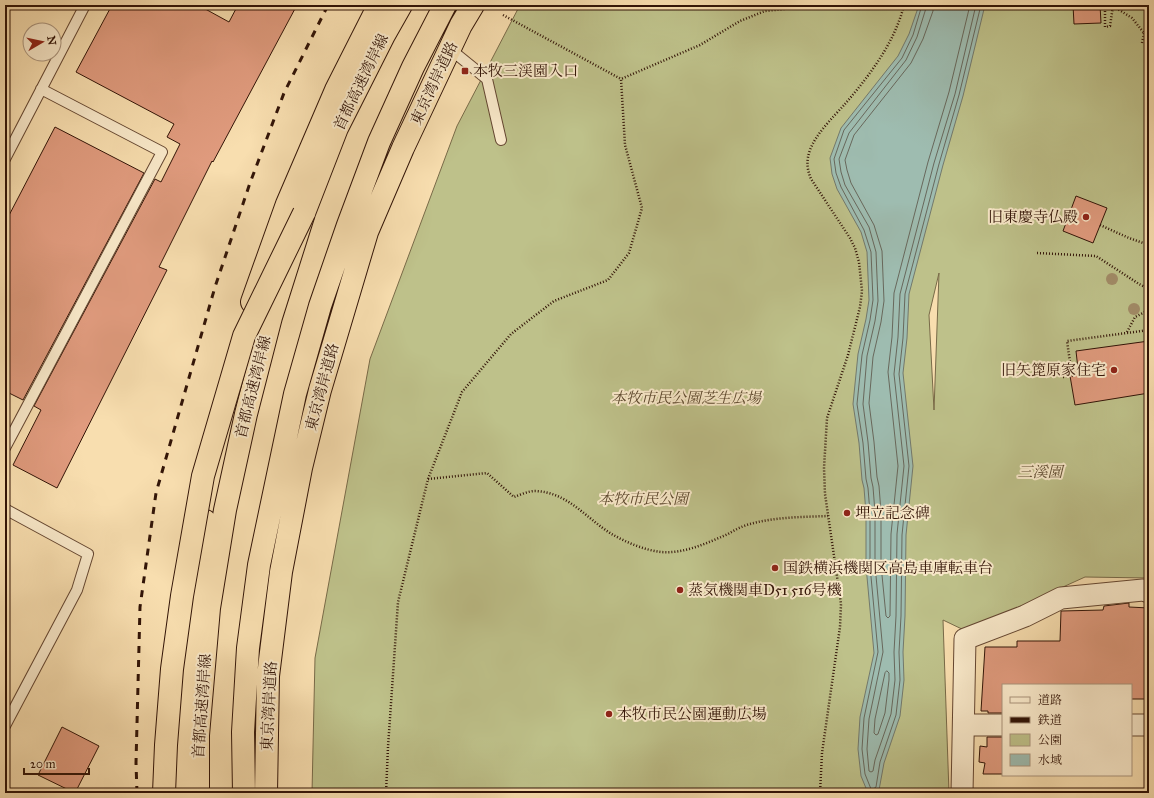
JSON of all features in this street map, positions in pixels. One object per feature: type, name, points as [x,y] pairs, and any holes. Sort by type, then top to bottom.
[{"type":"highway","points":[[183,793],[186,690],[194,603],[206,517],[226,414],[250,307],[287,204],[336,90],[379,5]]},
{"type":"highway","name":"首都高速湾岸線","points":[[198,793],[198,735],[209,608],[225,510],[246,414],[271,317],[304,213],[337,128],[384,35],[401,5]]},
{"type":"highway","points":[[244,793],[243,732],[248,648],[259,565],[295,394],[323,298],[379,142],[413,68],[445,5]]},
{"type":"highway","points":[[281,572],[291,481],[309,397],[363,218],[402,119],[434,51],[460,5]]},
{"type":"highway","name":"東京湾岸道路","points":[[266,793],[268,676],[281,572],[301,468],[320,390],[367,232],[403,148],[461,24],[472,5]]},
{"type":"highway","points":[[164,793],[172,669],[182,596],[203,476],[244,336],[304,213]]},
{"type":"street","points":[[962,793],[965,639],[1025,616],[1061,598],[1143,590],[1149,592]]},
{"type":"street","points":[[964,725],[1002,725]]},
{"type":"street","points":[[1132,726],[1149,726]]},
{"type":"lane","points":[[5,159],[85,5]]},
{"type":"lane","points":[[450,49],[487,79],[501,140]]},
{"type":"lane","points":[[5,448],[162,152],[41,89]]},
{"type":"lane","points":[[5,509],[88,554],[77,590],[5,726]]},
{"type":"path","points":[[621,79],[700,45],[740,21],[765,11],[824,5]]},
{"type":"path","points":[[820,793],[822,753],[840,627],[841,604],[825,494],[824,468],[827,418],[848,355],[860,307],[862,291],[861,276],[855,248],[811,179],[807,160],[810,148],[819,135],[865,78],[886,48],[896,30],[904,5]]},
{"type":"path","points":[[1105,5],[1105,27],[1110,26],[1113,6],[1132,18],[1144,33],[1149,35]]},
{"type":"path","points":[[503,15],[621,79]]},
{"type":"path","points":[[1142,43],[1144,33]]},
{"type":"path","points":[[386,793],[398,602],[428,479],[462,392],[511,334],[554,301],[608,280],[629,253],[642,208],[625,145],[621,79]]},
{"type":"path","points":[[1100,225],[1149,246]]},
{"type":"path","points":[[1037,253],[1096,256],[1149,289]]},
{"type":"path","points":[[1127,332],[1135,317],[1149,310]]},
{"type":"path","points":[[1063,377],[1072,376],[1067,341],[1149,330]]},
{"type":"path","points":[[428,479],[487,474],[514,497],[533,491],[557,495],[610,533],[626,542],[642,548],[661,552],[678,552],[697,546],[747,525],[764,520],[828,516]]},
{"type":"green space","name":"本牧市民公園","points":[[520,5],[1149,5],[1149,578],[1085,577],[966,631],[943,620],[949,793],[312,793],[315,658],[370,359],[457,126]],"holes":[[[939,273],[934,410],[929,315]]]},
{"type":"water","points":[[919,5],[985,5],[963,96],[909,294],[907,338],[903,373],[913,466],[906,535],[903,652],[904,680],[900,716],[884,763],[879,790],[875,793],[868,793],[861,776],[858,749],[860,717],[874,653],[866,566],[866,513],[864,488],[853,404],[858,354],[869,300],[867,252],[861,232],[837,189],[832,174],[830,158],[841,128],[898,56],[909,34]]},
{"type":"building","points":[[112,5],[198,5],[229,22],[238,5],[297,5],[213,162],[212,161],[159,267],[167,270],[57,488],[13,465],[41,410],[34,406],[155,179],[161,182],[180,144],[167,137],[174,124],[76,72]]},
{"type":"building","points":[[1073,5],[1100,5],[1101,23],[1074,24]]},
{"type":"building","points":[[55,127],[144,173],[23,400],[5,391],[5,223]]},
{"type":"building","name":"旧東慶寺仏殿","points":[[1076,196],[1107,208],[1093,243],[1063,231]]},
{"type":"building","name":"旧矢箆原家住宅","points":[[1149,341],[1149,393],[1075,405],[1069,370],[1078,369],[1076,351]]},
{"type":"building","points":[[1129,603],[1129,607],[1149,608],[1149,699],[1132,699],[1132,684],[1002,684],[1002,713],[988,713],[988,711],[981,711],[985,647],[1017,647],[1017,641],[1060,641],[1061,611],[1103,610],[1104,606]]},
{"type":"building","points":[[62,727],[99,746],[75,793],[38,775]]},
{"type":"building","points":[[987,737],[1002,737],[1002,774],[983,774],[985,763],[979,762],[980,746],[987,747]]},
{"type":"railway","points":[[137,793],[136,763],[140,607],[156,493],[215,287],[250,183],[284,93],[328,5]]},
{"type":"place","name":"本牧三渓園入口","points":[[465,71]]},
{"type":"place","name":"旧東慶寺仏殿","points":[[1086,217]]},
{"type":"place","name":"旧矢箆原家住宅","points":[[1114,370]]},
{"type":"place","name":"埋立記念碑","points":[[847,513]]},
{"type":"place","name":"国鉄横浜機関区高島車庫転車台","points":[[775,568]]},
{"type":"place","name":"蒸気機関車D51 516号機","points":[[680,590]]},
{"type":"place","name":"本牧市民公園運動広場","points":[[609,714]]},
{"type":"park label","name":"本牧市民公園芝生広場","points":[[686,398]]},
{"type":"park label","name":"三溪園","points":[[1040,472]]}]
